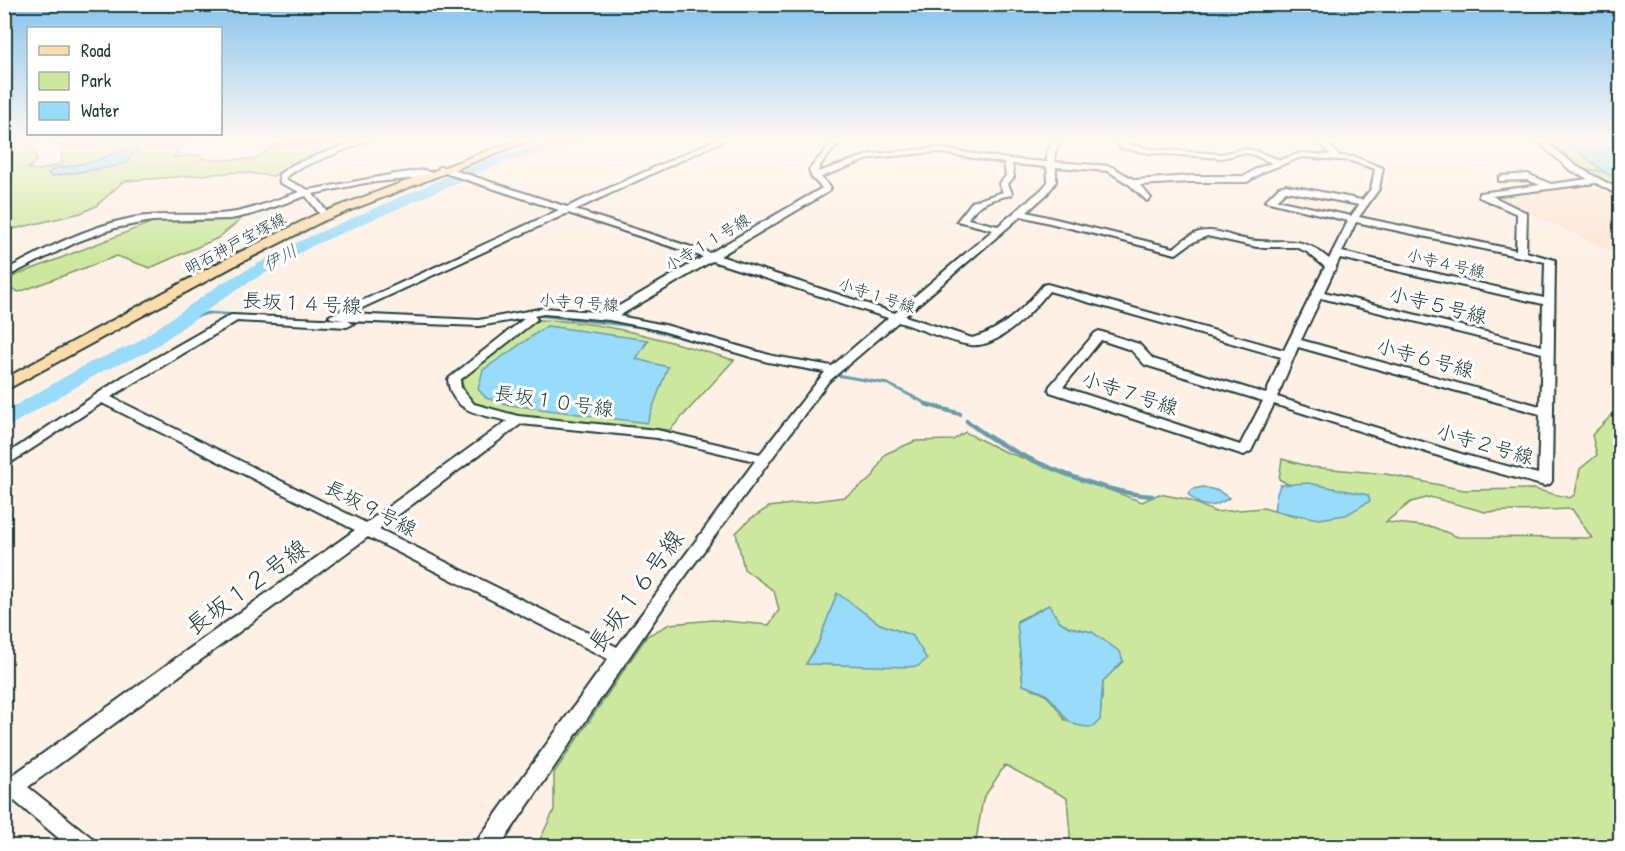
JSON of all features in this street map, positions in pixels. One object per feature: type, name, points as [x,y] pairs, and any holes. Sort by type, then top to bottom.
[{"type":"main road","name":"明石神戸宝塚線","points":[[4,386],[229,263],[325,215],[415,180]]},
{"type":"street","points":[[283,180],[283,182],[308,193],[325,215]]},
{"type":"street","points":[[4,275],[56,247],[94,230],[119,223],[167,217],[185,219],[229,217],[308,193],[378,180]]},
{"type":"street","name":"小寺１号線","points":[[478,180],[972,342],[989,339],[1025,314],[1047,287],[1288,355]]},
{"type":"street","points":[[330,320],[632,180]]},
{"type":"street","name":"小寺１１号線","points":[[609,317],[825,190],[827,188],[819,180]]},
{"type":"street","points":[[1000,229],[962,221],[972,205],[982,199],[1008,193],[1003,184],[1007,180]]},
{"type":"street","points":[[670,334],[722,355],[829,375],[896,316],[1021,213],[1052,180]]},
{"type":"street","points":[[1128,180],[1147,198]]},
{"type":"street","points":[[1133,183],[1180,180]]},
{"type":"street","points":[[1270,399],[1288,355],[1353,219],[1375,189],[1377,180]]},
{"type":"street","points":[[1534,180],[1551,187]]},
{"type":"street","points":[[1521,254],[1522,213],[1482,195],[1595,181],[1620,193]]},
{"type":"street","name":"小寺２号線","points":[[1270,399],[1462,459],[1545,482],[1550,260],[1270,201],[1286,188],[1364,203]]},
{"type":"street","points":[[1021,213],[1176,251],[1188,238],[1201,234],[1223,235],[1255,244],[1295,243],[1311,250],[1331,267]]},
{"type":"street","name":"小寺４号線","points":[[1337,254],[1548,302]]},
{"type":"street","name":"小寺５号線","points":[[1319,294],[1548,351]]},
{"type":"street","name":"小寺９号線","points":[[330,320],[457,323],[479,322],[544,311],[609,317],[670,334]]},
{"type":"street","name":"長坂１４号線","points":[[4,463],[128,379],[235,317],[330,320],[446,329],[478,328],[531,319],[574,321],[670,334]]},
{"type":"street","name":"長坂１０号線","points":[[531,319],[454,379],[455,388],[469,407],[518,420],[657,434],[763,459]]},
{"type":"street","name":"小寺７号線","points":[[1099,335],[1135,347],[1149,362],[1270,399],[1244,451],[1055,389],[1099,335]]},
{"type":"street","name":"小寺６号線","points":[[1295,342],[1545,411]]},
{"type":"street","name":"長坂１６号線","points":[[487,846],[619,656],[763,459],[829,375]]},
{"type":"street","name":"長坂９号線","points":[[103,398],[619,656]]},
{"type":"street","name":"長坂１２号線","points":[[7,787],[368,530],[518,420]]},
{"type":"street","points":[[7,787],[84,846]]},
{"type":"shaded area","points":[[1588,185],[1620,198],[1620,255],[1494,197]]},
{"type":"green space","points":[[5,180],[140,180],[124,181],[96,206],[81,213],[5,231]]},
{"type":"green space","points":[[1603,180],[1620,180],[1620,189]]},
{"type":"green space","points":[[241,219],[218,238],[150,268],[117,256],[19,292],[5,286],[4,280],[158,220],[189,222]]},
{"type":"green space","points":[[534,320],[610,327],[734,360],[670,430],[527,417],[482,408],[469,401],[460,378]],"holes":[[[547,326],[648,341],[635,359],[484,370]]]},
{"type":"green space","points":[[1620,411],[1620,846],[1071,846],[1067,798],[1005,765],[983,799],[975,846],[537,846],[554,810],[554,773],[647,636],[670,624],[713,620],[769,625],[779,610],[774,591],[744,569],[736,533],[750,519],[769,507],[845,497],[872,478],[885,454],[915,441],[953,440],[965,432],[1003,451],[1142,502],[1159,494],[1186,499],[1215,512],[1263,508],[1296,517],[1308,484],[1291,486],[1279,479],[1282,459],[1311,467],[1386,474],[1464,490],[1533,489],[1570,498],[1575,494],[1580,469],[1597,455],[1592,435],[1615,412]],"holes":[[[1430,497],[1485,512],[1572,509],[1592,538],[1458,537],[1433,527],[1386,522],[1411,502]],[[837,594],[880,624],[913,636],[918,666],[806,664],[818,644]],[[1049,605],[1059,621],[1069,627],[1092,632],[1123,661],[1103,681],[1100,720],[1065,720],[1048,697],[1023,685],[1017,621]]]},
{"type":"water","points":[[547,326],[648,340],[636,359],[668,367],[647,423],[510,405],[486,398],[478,389],[483,370]]},
{"type":"water","points":[[1308,483],[1368,495],[1370,501],[1346,515],[1319,519],[1274,511],[1280,485]]},
{"type":"water","points":[[1203,487],[1219,491],[1229,498],[1212,506],[1202,505],[1188,494],[1193,489]]},
{"type":"water","points":[[837,593],[880,624],[913,636],[927,659],[918,666],[906,667],[806,664],[818,644]]},
{"type":"water","points":[[1049,605],[1059,621],[1069,627],[1092,632],[1120,652],[1123,661],[1103,681],[1100,720],[1093,727],[1072,723],[1046,694],[1023,685],[1017,622]]},
{"type":"waterway","name":"伊川","points":[[4,421],[96,367],[141,348],[228,287],[307,243],[452,180]]},
{"type":"waterway","points":[[184,320],[208,313],[266,317]]},
{"type":"waterway","points":[[536,315],[643,327],[766,361]]},
{"type":"waterway","points":[[345,322],[478,325]]},
{"type":"waterway","points":[[773,363],[820,372]]},
{"type":"waterway","points":[[836,375],[888,384],[929,405]]},
{"type":"waterway","points":[[929,405],[960,414]]},
{"type":"waterway","points":[[967,421],[1005,446],[1055,470],[1107,488],[1152,496]]}]
